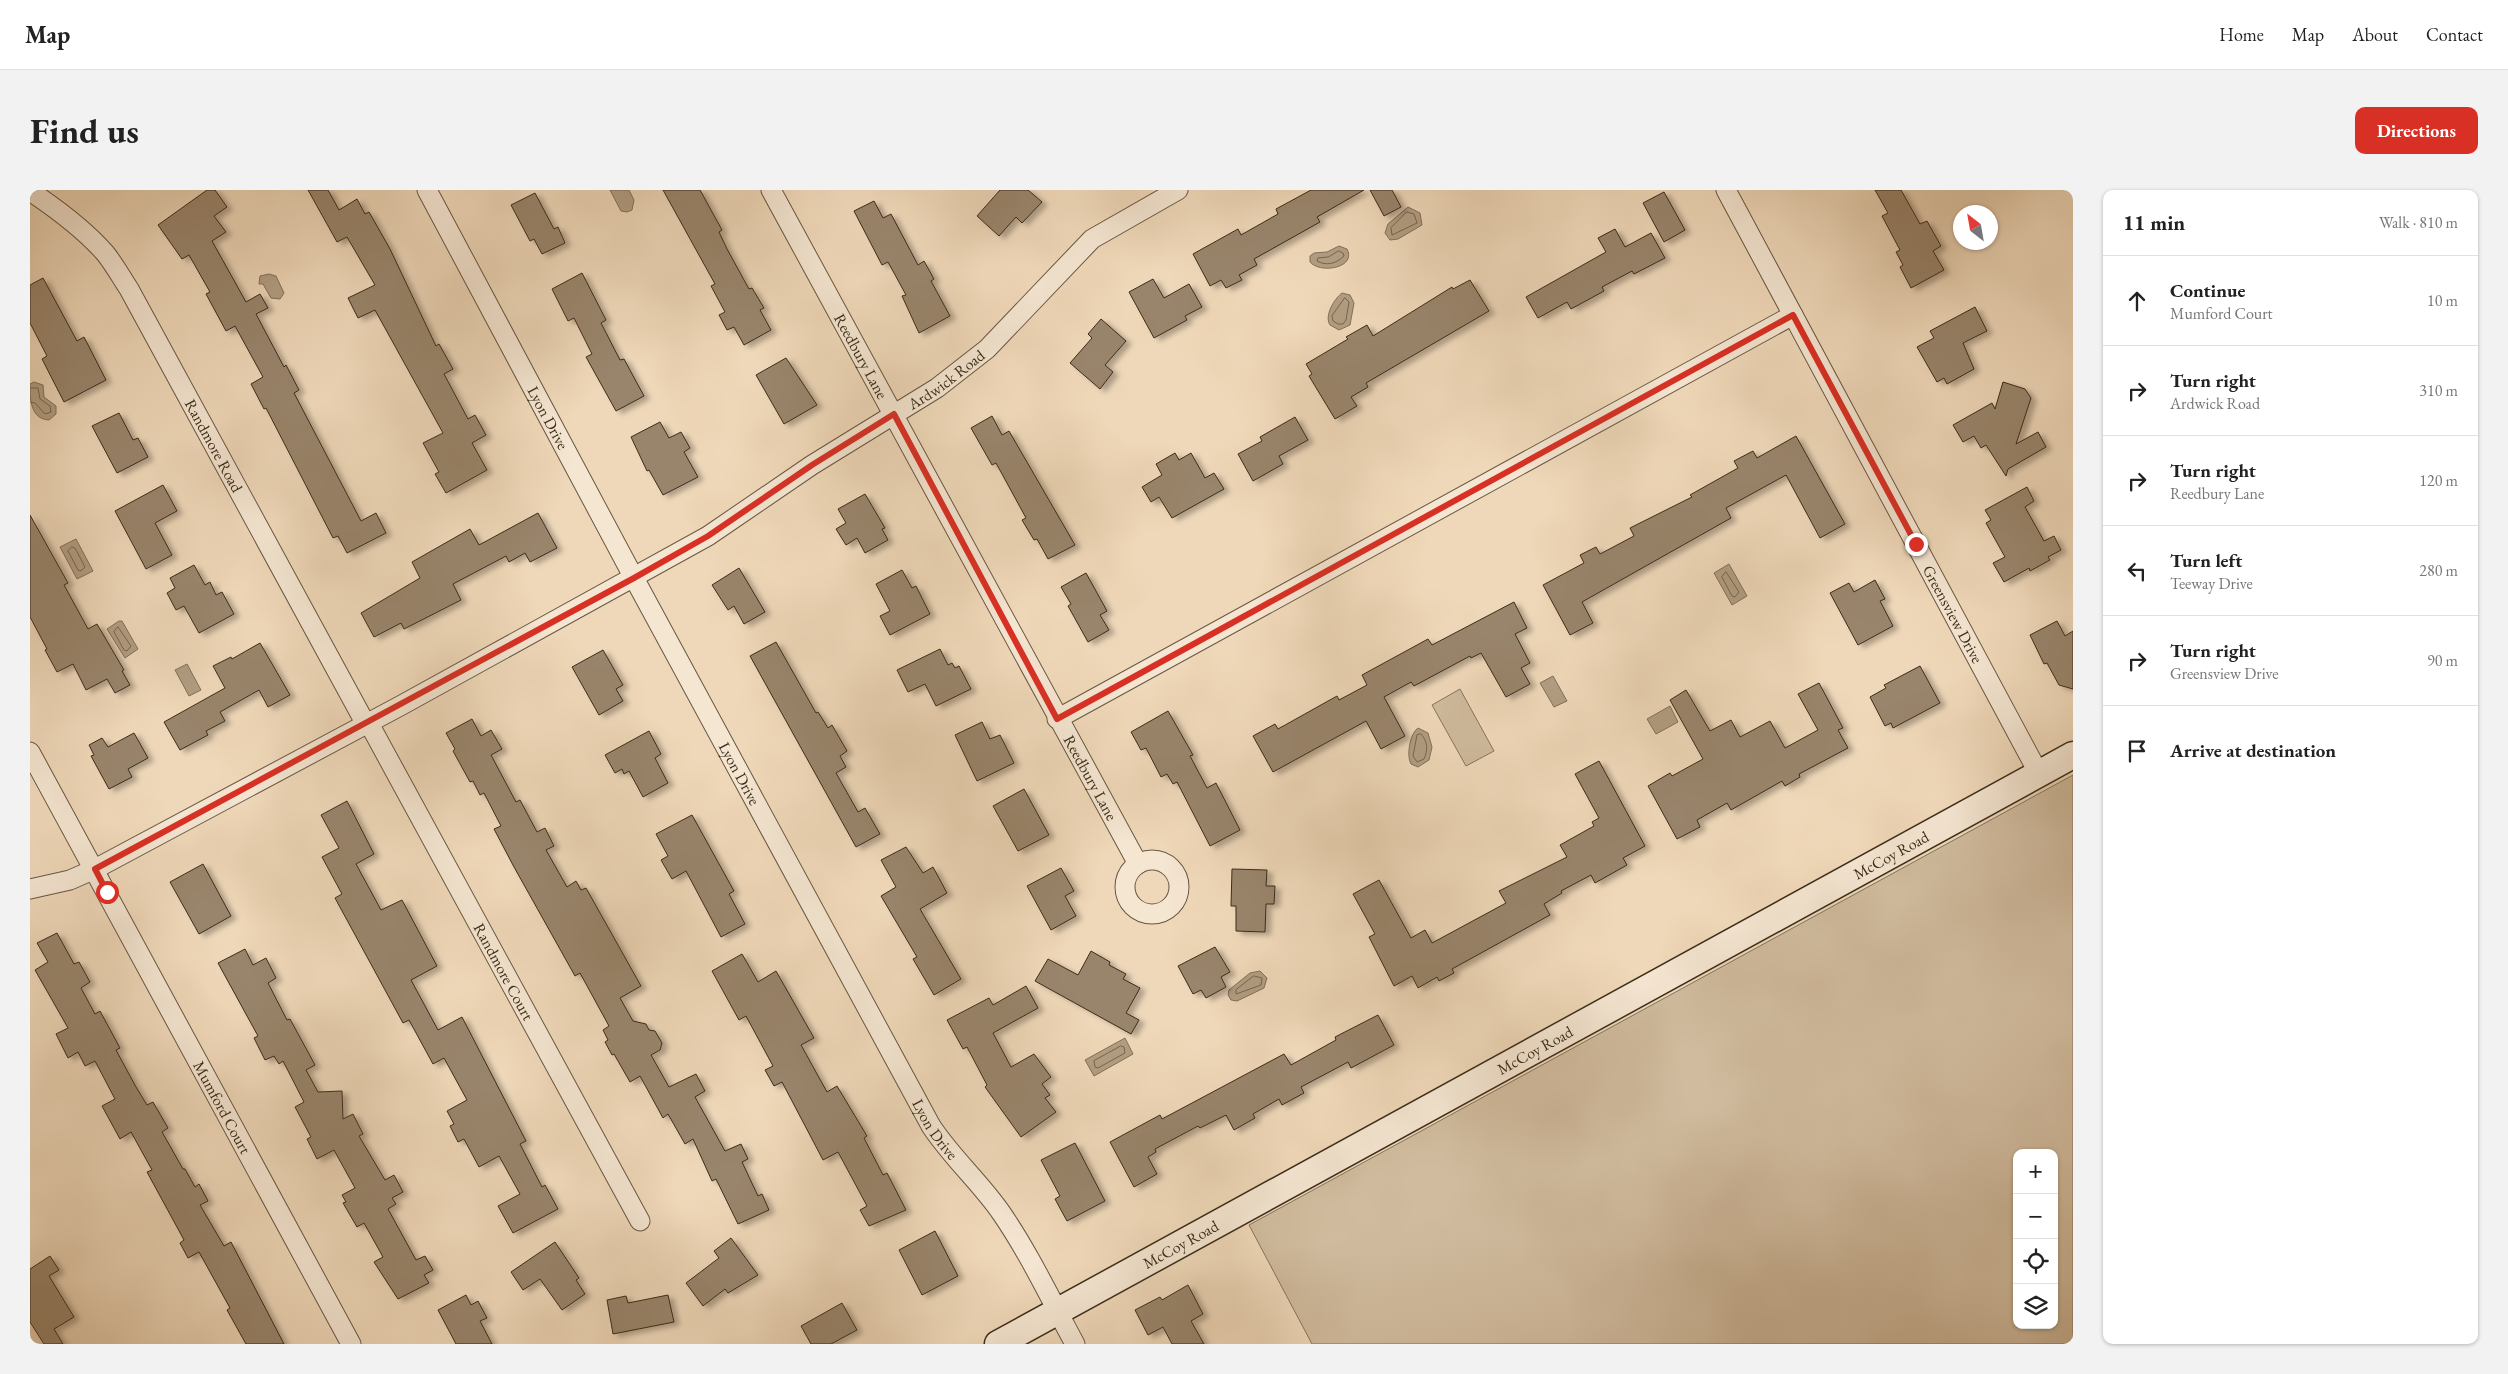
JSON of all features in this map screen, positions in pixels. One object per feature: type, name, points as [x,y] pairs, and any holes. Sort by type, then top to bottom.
[{"type":"main road","name":"McCoy Road","points":[[998,1344],[2073,756]]},
{"type":"street","name":"Lyon Drive","points":[[427,190],[634,578],[931,1126],[957,1162],[983,1188],[1002,1213],[1019,1240],[1074,1344]]},
{"type":"street","name":"Reedbury Lane","points":[[771,190],[894,414],[1057,719],[1138,864]]},
{"type":"street","name":"Ardwick Road","points":[[30,889],[70,880],[95,869],[367,724],[708,536],[812,465],[937,388],[987,349],[1092,239],[1178,190]]},
{"type":"street","name":"Greensview Drive","points":[[1726,190],[2039,774]]},
{"type":"street","name":"Randmore Road","points":[[30,191],[66,216],[87,235],[106,254],[129,289],[367,724]]},
{"type":"street","points":[[1057,719],[1793,315]]},
{"type":"street","name":"Randmore Court","points":[[367,724],[372,729],[640,1221]]},
{"type":"street","name":"Mumford Court","points":[[30,752],[351,1344]]},
{"type":"shaded area","points":[[1460,689],[1494,751],[1466,766],[1432,705]]},
{"type":"shaded area","points":[[2073,775],[2073,1344],[1312,1344],[1249,1225]]},
{"type":"water","points":[[610,190],[629,190],[634,200],[632,210],[627,212],[621,211]]},
{"type":"water","points":[[1408,207],[1420,213],[1422,225],[1398,239],[1390,240],[1385,233],[1388,224]]},
{"type":"water","points":[[1339,246],[1347,249],[1349,256],[1342,265],[1321,268],[1310,262],[1310,256],[1314,253],[1327,252]]},
{"type":"water","points":[[269,274],[276,276],[284,293],[280,299],[271,298],[263,284],[259,284],[260,276]]},
{"type":"water","points":[[1342,293],[1350,295],[1354,303],[1350,325],[1339,330],[1330,325],[1328,317],[1333,303]]},
{"type":"water","points":[[34,382],[43,385],[44,397],[56,406],[56,414],[49,420],[38,416],[32,407],[30,384]]},
{"type":"water","points":[[76,539],[93,571],[77,579],[60,547]]},
{"type":"water","points":[[1729,564],[1747,596],[1732,605],[1714,573]]},
{"type":"water","points":[[122,621],[138,649],[125,658],[107,629]]},
{"type":"water","points":[[187,664],[201,690],[189,696],[175,670]]},
{"type":"water","points":[[1553,676],[1567,701],[1554,707],[1540,683]]},
{"type":"water","points":[[1670,706],[1678,722],[1656,734],[1647,719]]},
{"type":"water","points":[[1418,728],[1428,733],[1432,747],[1429,760],[1418,767],[1411,764],[1409,750],[1411,739]]},
{"type":"water","points":[[1260,971],[1267,978],[1264,988],[1237,1001],[1231,1000],[1228,995],[1229,990],[1250,973]]},
{"type":"water","points":[[1125,1038],[1133,1054],[1094,1076],[1085,1060]]},
{"type":"building","points":[[207,190],[215,190],[227,207],[214,216],[226,232],[212,241],[246,302],[260,294],[268,308],[256,314],[284,367],[286,365],[299,390],[294,393],[361,521],[376,513],[386,533],[347,553],[338,536],[333,538],[266,408],[264,409],[251,384],[263,377],[235,326],[226,331],[206,294],[210,292],[189,255],[182,259],[158,225]]},
{"type":"building","points":[[308,190],[328,190],[339,210],[357,199],[365,214],[369,212],[390,249],[436,346],[439,344],[453,369],[444,374],[468,419],[475,415],[486,435],[472,443],[487,470],[446,493],[435,474],[439,472],[423,443],[443,433],[375,310],[358,318],[348,298],[375,285],[347,237],[337,242]]},
{"type":"building","points":[[663,190],[700,190],[722,230],[719,232],[727,249],[749,289],[752,288],[764,308],[760,310],[771,330],[744,345],[734,327],[727,330],[719,315],[725,312],[711,286],[715,284]]},
{"type":"building","points":[[1000,190],[1028,190],[1042,202],[1022,223],[1016,217],[999,236],[977,216]]},
{"type":"building","points":[[1311,190],[1364,190],[1317,217],[1320,222],[1254,259],[1257,265],[1239,275],[1242,280],[1226,288],[1221,280],[1210,286],[1193,254],[1238,229],[1241,235],[1278,214],[1276,209]]},
{"type":"building","points":[[1370,190],[1392,190],[1401,207],[1384,216]]},
{"type":"building","points":[[1875,190],[1901,190],[1920,224],[1927,221],[1941,246],[1933,251],[1944,270],[1911,288],[1900,267],[1903,265],[1896,252],[1900,250],[1882,216],[1888,213]]},
{"type":"building","points":[[1664,192],[1685,230],[1664,242],[1643,203]]},
{"type":"building","points":[[535,193],[554,229],[558,227],[565,243],[542,254],[534,239],[530,241],[511,205]]},
{"type":"building","points":[[874,201],[883,218],[891,214],[918,265],[924,261],[934,279],[931,281],[950,316],[919,333],[902,296],[906,295],[888,262],[882,265],[854,211]]},
{"type":"building","points":[[1615,229],[1625,247],[1651,233],[1665,258],[1634,274],[1632,271],[1602,287],[1604,291],[1571,309],[1567,302],[1538,318],[1526,297],[1606,252],[1598,238]]},
{"type":"building","points":[[582,273],[606,320],[601,323],[620,360],[624,359],[644,396],[616,411],[586,357],[592,354],[574,318],[568,321],[552,289]]},
{"type":"building","points":[[43,278],[77,341],[84,337],[106,380],[64,402],[42,359],[47,356],[30,323],[30,285]]},
{"type":"building","points":[[1153,279],[1164,298],[1189,284],[1202,307],[1185,316],[1187,320],[1154,338],[1129,292]]},
{"type":"building","points":[[1470,280],[1489,311],[1366,383],[1368,387],[1351,397],[1357,406],[1335,419],[1309,376],[1312,374],[1306,364],[1348,339],[1346,337],[1367,325],[1373,336],[1452,287],[1453,289]]},
{"type":"building","points":[[1975,307],[1987,331],[1963,343],[1974,369],[1947,384],[1944,378],[1937,382],[1917,347],[1934,338],[1930,331]]},
{"type":"building","points":[[1101,319],[1126,341],[1105,365],[1113,372],[1100,389],[1070,363],[1092,338],[1088,334]]},
{"type":"building","points":[[786,358],[817,405],[784,424],[756,375]]},
{"type":"building","points":[[2003,382],[2025,389],[2031,398],[2016,444],[2038,432],[2046,447],[2008,469],[2006,476],[1986,445],[1981,448],[1974,436],[1963,442],[1953,425],[1992,403],[1995,409]]},
{"type":"building","points":[[119,413],[133,440],[138,438],[148,457],[117,473],[92,426]]},
{"type":"building","points":[[992,416],[1002,435],[1009,431],[1075,545],[1048,559],[1037,539],[1034,540],[1022,520],[1026,518],[996,463],[992,465],[971,428]]},
{"type":"building","points":[[1295,417],[1308,440],[1279,456],[1283,464],[1253,481],[1238,454],[1262,441],[1260,437]]},
{"type":"building","points":[[660,422],[669,438],[681,432],[690,448],[684,452],[698,477],[663,495],[649,470],[647,471],[631,437]]},
{"type":"building","points":[[1796,436],[1845,524],[1820,538],[1786,475],[1726,508],[1731,518],[1582,602],[1593,623],[1570,635],[1543,585],[1584,563],[1580,555],[1596,547],[1600,554],[1634,536],[1630,528],[1692,497],[1690,495],[1738,468],[1734,461],[1753,451],[1757,458]]},
{"type":"building","points":[[1175,453],[1179,460],[1191,453],[1205,478],[1214,473],[1224,489],[1172,518],[1159,497],[1151,502],[1142,487],[1162,475],[1156,464]]},
{"type":"building","points":[[163,485],[177,511],[155,523],[172,555],[146,569],[115,511]]},
{"type":"building","points":[[2027,487],[2034,501],[2025,507],[2044,541],[2054,536],[2061,550],[2048,557],[2050,560],[2030,571],[2029,568],[2004,582],[1993,563],[2005,557],[1986,523],[1991,520],[1985,510]]},
{"type":"building","points":[[865,494],[885,528],[882,529],[888,540],[865,553],[857,538],[846,545],[836,529],[846,523],[838,509]]},
{"type":"building","points":[[538,513],[557,548],[530,562],[525,553],[509,562],[506,556],[453,584],[461,600],[404,629],[401,623],[374,637],[361,613],[420,578],[412,562],[470,529],[479,545]]},
{"type":"building","points":[[30,515],[68,583],[64,585],[88,629],[97,624],[124,670],[122,671],[130,685],[115,693],[107,679],[86,690],[73,664],[57,672],[45,650],[47,649],[30,617]]},
{"type":"building","points":[[194,565],[205,585],[210,582],[216,595],[222,592],[234,614],[199,633],[184,606],[176,610],[167,593],[175,588],[170,578]]},
{"type":"building","points":[[739,568],[765,612],[744,624],[734,606],[728,610],[712,585]]},
{"type":"building","points":[[902,570],[912,588],[916,586],[930,614],[890,635],[880,616],[890,611],[876,584]]},
{"type":"building","points":[[1086,573],[1107,611],[1100,615],[1109,630],[1088,642],[1068,606],[1071,604],[1061,587]]},
{"type":"building","points":[[1875,580],[1885,599],[1880,601],[1893,626],[1858,645],[1830,593],[1849,583],[1854,592]]},
{"type":"building","points":[[1514,602],[1527,628],[1515,634],[1530,663],[1521,668],[1530,684],[1506,697],[1481,653],[1471,658],[1470,656],[1414,686],[1411,682],[1384,697],[1405,736],[1381,749],[1366,721],[1273,772],[1253,736],[1275,724],[1278,729],[1337,696],[1339,700],[1367,685],[1362,675],[1428,639],[1432,645]]},
{"type":"building","points":[[2057,621],[2065,636],[2073,631],[2073,689],[2059,685],[2047,663],[2044,664],[2030,635]]},
{"type":"building","points":[[776,642],[816,713],[818,712],[828,728],[832,725],[847,751],[840,756],[846,767],[836,773],[858,812],[865,808],[880,834],[856,847],[750,656]]},
{"type":"building","points":[[260,643],[290,695],[268,707],[259,690],[220,712],[225,721],[206,731],[208,735],[180,750],[164,722],[225,688],[213,666],[231,657],[232,659]]},
{"type":"building","points":[[940,649],[948,665],[952,663],[955,668],[959,666],[971,689],[936,706],[925,684],[908,692],[897,670]]},
{"type":"building","points":[[603,650],[623,685],[616,689],[623,701],[599,715],[572,667]]},
{"type":"building","points":[[1920,666],[1940,703],[1893,728],[1891,723],[1885,726],[1870,697],[1886,688],[1884,685]]},
{"type":"building","points":[[1819,683],[1843,728],[1838,730],[1848,748],[1799,774],[1800,777],[1785,786],[1782,781],[1731,810],[1727,803],[1697,820],[1700,827],[1677,839],[1648,786],[1670,773],[1672,776],[1703,759],[1670,700],[1686,690],[1710,731],[1731,720],[1740,737],[1770,721],[1785,748],[1818,730],[1798,694]]},
{"type":"building","points":[[1168,711],[1193,755],[1190,756],[1207,788],[1216,783],[1240,830],[1210,846],[1177,782],[1173,784],[1167,774],[1161,777],[1146,748],[1141,750],[1131,732]]},
{"type":"building","points":[[472,719],[481,736],[491,730],[502,749],[491,755],[516,802],[520,800],[537,832],[545,828],[554,846],[546,850],[567,887],[576,881],[581,890],[586,888],[641,986],[620,998],[633,1021],[646,1024],[649,1030],[655,1031],[662,1043],[660,1050],[651,1055],[669,1087],[696,1074],[705,1091],[695,1097],[725,1151],[741,1144],[748,1159],[742,1162],[758,1196],[762,1194],[769,1210],[738,1224],[716,1179],[712,1181],[693,1139],[685,1144],[668,1114],[663,1118],[640,1076],[630,1082],[614,1054],[612,1055],[605,1042],[608,1040],[603,1030],[609,1026],[580,973],[575,976],[514,867],[494,829],[501,826],[484,793],[480,795],[473,781],[470,782],[453,751],[455,749],[446,733]]},
{"type":"building","points":[[982,722],[990,739],[1000,735],[1014,763],[977,781],[955,735]]},
{"type":"building","points":[[649,731],[661,754],[655,758],[668,783],[643,797],[629,771],[624,774],[622,769],[615,773],[605,755]]},
{"type":"building","points":[[134,733],[148,758],[128,769],[132,777],[109,789],[91,756],[94,755],[89,745],[102,738],[108,747]]},
{"type":"building","points":[[1599,761],[1645,846],[1623,858],[1627,865],[1595,883],[1591,875],[1561,891],[1562,893],[1544,904],[1550,915],[1452,969],[1454,973],[1439,981],[1437,977],[1418,988],[1412,976],[1394,986],[1369,937],[1375,934],[1353,894],[1379,880],[1411,938],[1425,930],[1432,943],[1506,903],[1499,891],[1567,857],[1560,845],[1594,826],[1592,822],[1599,818],[1575,774]]},
{"type":"building","points":[[1024,789],[1049,835],[1018,851],[993,806]]},
{"type":"building","points":[[347,801],[374,854],[356,864],[381,910],[402,900],[437,966],[411,980],[438,1030],[462,1017],[526,1141],[520,1144],[542,1187],[545,1185],[558,1209],[513,1233],[498,1206],[520,1194],[499,1156],[479,1167],[464,1139],[458,1142],[450,1126],[454,1124],[447,1111],[467,1100],[444,1058],[433,1064],[409,1020],[403,1023],[335,898],[342,894],[322,857],[339,848],[321,815]]},
{"type":"building","points":[[692,815],[734,891],[729,894],[745,924],[721,937],[686,871],[672,879],[661,860],[668,856],[656,834]]},
{"type":"building","points":[[906,847],[923,873],[933,867],[947,893],[920,909],[961,979],[934,995],[913,959],[917,957],[881,896],[896,887],[881,860]]},
{"type":"building","points":[[203,864],[231,916],[199,934],[170,882]]},
{"type":"building","points":[[1061,868],[1074,891],[1065,896],[1076,916],[1051,930],[1027,886]]},
{"type":"building","points":[[1232,869],[1267,870],[1266,886],[1275,886],[1274,904],[1266,904],[1265,932],[1236,931],[1236,906],[1231,906]]},
{"type":"building","points":[[57,933],[74,964],[79,962],[90,982],[81,988],[95,1014],[100,1011],[120,1048],[116,1050],[136,1087],[147,1105],[153,1102],[168,1128],[162,1132],[195,1187],[199,1184],[208,1201],[200,1205],[224,1246],[231,1242],[284,1344],[246,1344],[227,1310],[230,1308],[199,1252],[188,1258],[180,1243],[184,1240],[147,1172],[152,1170],[131,1132],[120,1139],[102,1106],[115,1099],[95,1061],[85,1066],[78,1052],[68,1058],[56,1034],[68,1028],[35,970],[48,962],[37,943]]},
{"type":"building","points":[[1215,947],[1230,972],[1221,977],[1226,987],[1206,998],[1201,990],[1193,994],[1178,966]]},
{"type":"building","points":[[245,949],[253,965],[266,958],[276,978],[268,983],[287,1020],[290,1019],[315,1065],[306,1070],[318,1092],[342,1091],[343,1119],[353,1114],[363,1134],[359,1136],[385,1180],[394,1175],[403,1192],[392,1198],[396,1204],[388,1209],[416,1260],[425,1256],[433,1270],[424,1275],[429,1283],[398,1299],[374,1262],[383,1257],[364,1223],[357,1227],[343,1203],[346,1202],[342,1195],[355,1188],[334,1150],[317,1159],[307,1139],[311,1137],[295,1107],[304,1102],[283,1061],[279,1064],[274,1056],[265,1060],[254,1038],[258,1036],[218,963]]},
{"type":"building","points":[[1091,951],[1110,962],[1109,965],[1126,974],[1123,979],[1140,988],[1126,1013],[1139,1020],[1131,1034],[1035,981],[1048,959],[1078,975]]},
{"type":"building","points":[[742,954],[758,982],[776,971],[814,1038],[801,1045],[827,1092],[837,1086],[867,1136],[864,1138],[883,1175],[887,1173],[906,1210],[869,1226],[860,1210],[867,1206],[838,1152],[823,1160],[782,1082],[774,1086],[765,1070],[773,1066],[746,1016],[739,1020],[712,971]]},
{"type":"building","points":[[1026,986],[1038,1008],[993,1033],[1011,1067],[1034,1054],[1051,1077],[1042,1084],[1050,1095],[1045,1098],[1056,1112],[1021,1137],[985,1087],[987,1085],[967,1047],[963,1049],[947,1020],[989,998],[993,1005]]},
{"type":"building","points":[[1378,1015],[1394,1045],[1351,1068],[1348,1062],[1301,1087],[1304,1093],[1282,1105],[1279,1099],[1253,1114],[1255,1118],[1234,1130],[1226,1115],[1200,1128],[1198,1126],[1155,1149],[1156,1152],[1148,1157],[1157,1174],[1134,1187],[1110,1142],[1160,1115],[1162,1119],[1284,1054],[1291,1065],[1336,1040],[1335,1037]]},
{"type":"building","points":[[1075,1143],[1105,1201],[1067,1221],[1055,1199],[1060,1196],[1041,1160]]},
{"type":"building","points":[[935,1231],[958,1276],[922,1295],[899,1250]]},
{"type":"building","points":[[731,1238],[758,1275],[728,1293],[725,1289],[703,1306],[686,1283],[719,1258],[714,1251]]},
{"type":"building","points":[[555,1242],[579,1278],[576,1280],[585,1294],[562,1310],[540,1279],[523,1290],[511,1272]]},
{"type":"building","points":[[50,1256],[59,1270],[49,1276],[74,1317],[54,1329],[63,1344],[44,1344],[30,1322],[30,1269]]},
{"type":"building","points":[[1188,1285],[1203,1314],[1191,1321],[1204,1344],[1172,1344],[1163,1327],[1148,1335],[1135,1310],[1160,1297],[1162,1300]]},
{"type":"building","points":[[466,1295],[471,1305],[478,1301],[487,1318],[480,1321],[492,1344],[456,1344],[438,1310]]},
{"type":"building","points":[[668,1295],[674,1322],[613,1334],[607,1300],[626,1296],[628,1303]]},
{"type":"building","points":[[842,1303],[857,1330],[831,1344],[811,1344],[801,1326]]},
{"type":"route","points":[[107,892],[95,869],[367,724],[708,536],[812,465],[894,414],[1057,719],[1793,315],[1916,544]]}]
